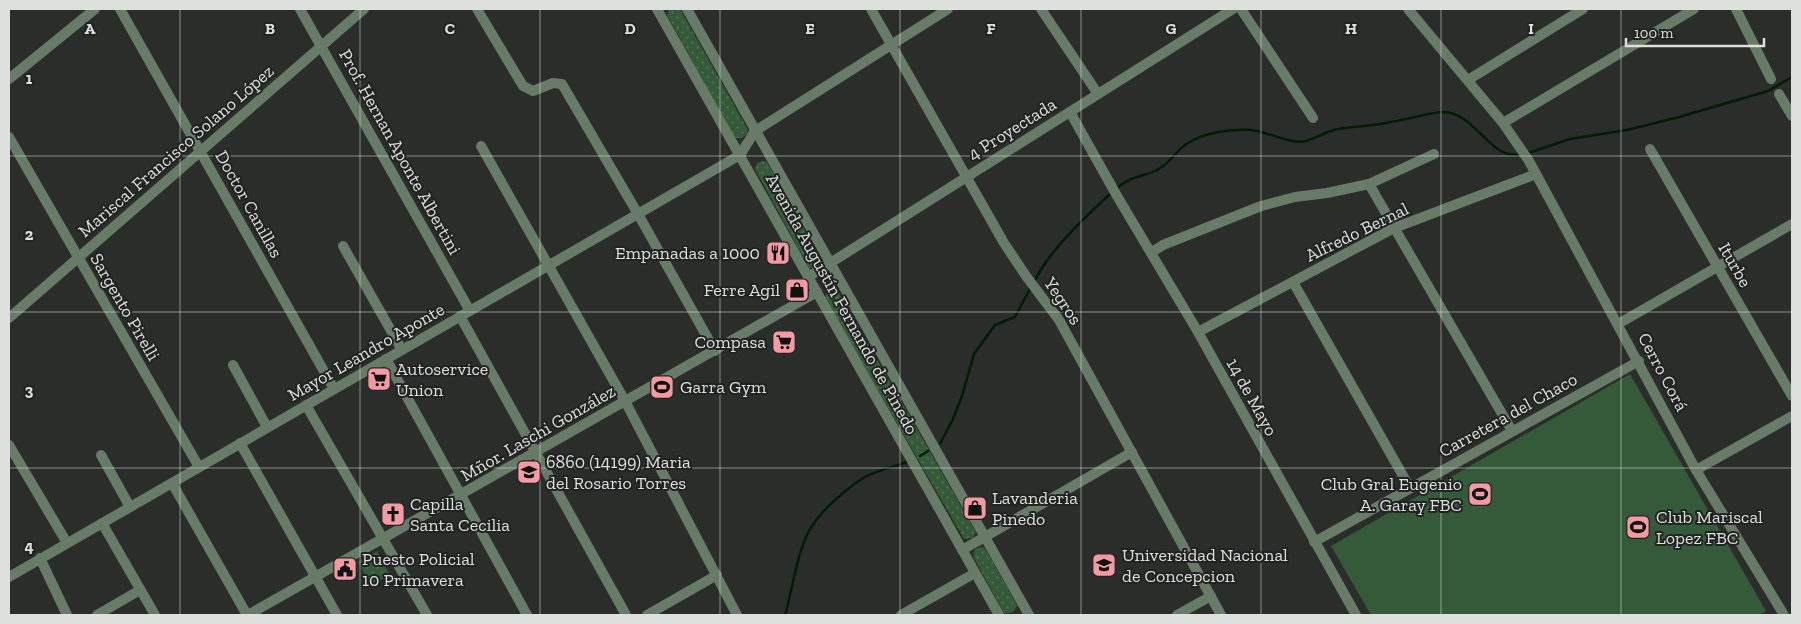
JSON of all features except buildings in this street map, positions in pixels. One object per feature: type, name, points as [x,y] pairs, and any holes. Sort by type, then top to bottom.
[{"type":"street","points":[[9,79],[95,9]]},
{"type":"street","name":"Doctor Canillas","points":[[120,9],[334,389]]},
{"type":"street","name":"Prof. Hernan Aponte Albertini","points":[[300,9],[470,311]]},
{"type":"street","name":"Mariscal Francisco Solano López","points":[[9,318],[364,9]]},
{"type":"street","points":[[477,9],[523,86],[533,91],[553,83],[562,84],[715,351]]},
{"type":"street","name":"Avenida Augustín Fernando de Pinedo","points":[[657,9],[999,615]]},
{"type":"street","name":"Avenida Augustín Fernando de Pinedo","points":[[687,9],[1029,615]]},
{"type":"street","name":"Yegros","points":[[871,9],[1004,243],[1059,320],[1221,615]]},
{"type":"street","points":[[740,155],[755,131],[948,9]]},
{"type":"street","points":[[1041,9],[1098,94]]},
{"type":"street","name":"4 Proyectada","points":[[808,277],[1233,9]]},
{"type":"street","points":[[1241,9],[1313,118]]},
{"type":"street","name":"Cerro Corá","points":[[1408,9],[1503,123],[1529,161],[1696,470],[1785,613]]},
{"type":"street","points":[[1503,123],[1694,9]]},
{"type":"street","points":[[1736,9],[1771,79]]},
{"type":"street","points":[[1468,80],[1579,10]]},
{"type":"street","points":[[1779,94],[1792,116]]},
{"type":"street","name":"14 de Mayo","points":[[1070,112],[1116,196],[1152,252],[1198,332],[1356,615]]},
{"type":"street","name":"Sargento Pirelli","points":[[9,138],[199,467]]},
{"type":"street","points":[[481,146],[625,401],[737,615]]},
{"type":"street","name":"Iturbe","points":[[1650,149],[1792,396]]},
{"type":"street","points":[[1152,252],[1163,245],[1260,206],[1295,197],[1327,193],[1369,184],[1434,154]]},
{"type":"street","name":"Mayor Leandro Aponte","points":[[9,577],[740,155]]},
{"type":"street","name":"Alfredo Bernal","points":[[1198,332],[1394,228],[1536,174]]},
{"type":"street","points":[[1369,184],[1512,431]]},
{"type":"street","points":[[1618,324],[1792,224]]},
{"type":"street","points":[[344,246],[402,350]]},
{"type":"street","points":[[1293,282],[1410,488]]},
{"type":"street","name":"Mñor. Laschi González","points":[[248,615],[461,496],[817,292]]},
{"type":"street","points":[[460,316],[626,615]]},
{"type":"street","points":[[386,359],[527,615]]},
{"type":"street","name":"Carretera del Chaco","points":[[1314,542],[1638,361]]},
{"type":"street","points":[[233,364],[267,428]]},
{"type":"street","points":[[306,405],[427,615]]},
{"type":"street","points":[[1696,470],[1792,416]]},
{"type":"street","points":[[240,443],[337,615]]},
{"type":"street","points":[[9,445],[67,543]]},
{"type":"street","points":[[962,550],[1132,452]]},
{"type":"street","points":[[101,455],[130,507]]},
{"type":"street","points":[[172,483],[248,615]]},
{"type":"street","points":[[102,523],[155,615]]},
{"type":"street","points":[[40,558],[67,615]]},
{"type":"street","points":[[901,615],[975,572]]},
{"type":"street","points":[[647,615],[717,574]]},
{"type":"street","points":[[97,615],[140,590]]},
{"type":"street","points":[[1177,615],[1210,596]]},
{"type":"green space","points":[[669,9],[680,9],[748,130],[747,134],[742,138],[735,138],[667,15]]},
{"type":"green space","points":[[767,162],[821,260],[820,264],[813,268],[809,268],[755,169],[757,163]]},
{"type":"green space","points":[[833,289],[839,293],[976,532],[973,538],[964,539],[825,298],[827,291]]},
{"type":"green space","points":[[1630,374],[1766,611],[1760,615],[1371,615],[1331,546]]},
{"type":"green space","points":[[985,548],[1017,605],[1012,612],[1004,613],[973,556],[975,549]]},
{"type":"green space","points":[[377,551],[390,575],[371,585],[358,562]]},
{"type":"waterway","points":[[1528,153],[1570,139],[1627,130],[1679,117],[1768,91],[1792,77]]},
{"type":"waterway","points":[[1116,189],[1130,180],[1162,167],[1184,146],[1195,139],[1210,134],[1235,130],[1251,130],[1300,142],[1338,129],[1385,123],[1439,112],[1455,114],[1465,120],[1500,151],[1520,154]]},
{"type":"waterway","points":[[1034,282],[1059,246],[1112,192]]},
{"type":"waterway","points":[[940,444],[962,396],[974,354],[995,325],[1015,317],[1031,287]]},
{"type":"waterway","points":[[920,456],[928,451]]},
{"type":"waterway","points":[[785,615],[801,551],[809,531],[820,516],[835,500],[860,480],[876,472],[907,462]]},
{"type":"place","name":"Empanadas a 1000","points":[[778,253]]},
{"type":"place","name":"Ferre Agil","points":[[797,290]]},
{"type":"place","name":"Compasa","points":[[784,342]]},
{"type":"place","name":"Autoservice Union","points":[[379,379]]},
{"type":"place","name":"Garra Gym","points":[[662,387]]},
{"type":"place","name":"6860 (14199) Maria del Rosario Torres","points":[[529,472]]},
{"type":"place","name":"Club Gral Eugenio A. Garay FBC","points":[[1480,494]]},
{"type":"place","name":"Lavanderia Pinedo","points":[[975,508]]},
{"type":"place","name":"Capilla Santa Cecilia","points":[[393,514]]},
{"type":"place","name":"Club Mariscal Lopez FBC","points":[[1638,527]]},
{"type":"place","name":"Universidad Nacional de Concepcion","points":[[1104,565]]},
{"type":"place","name":"Puesto Policial 10 Primavera","points":[[345,569]]}]
